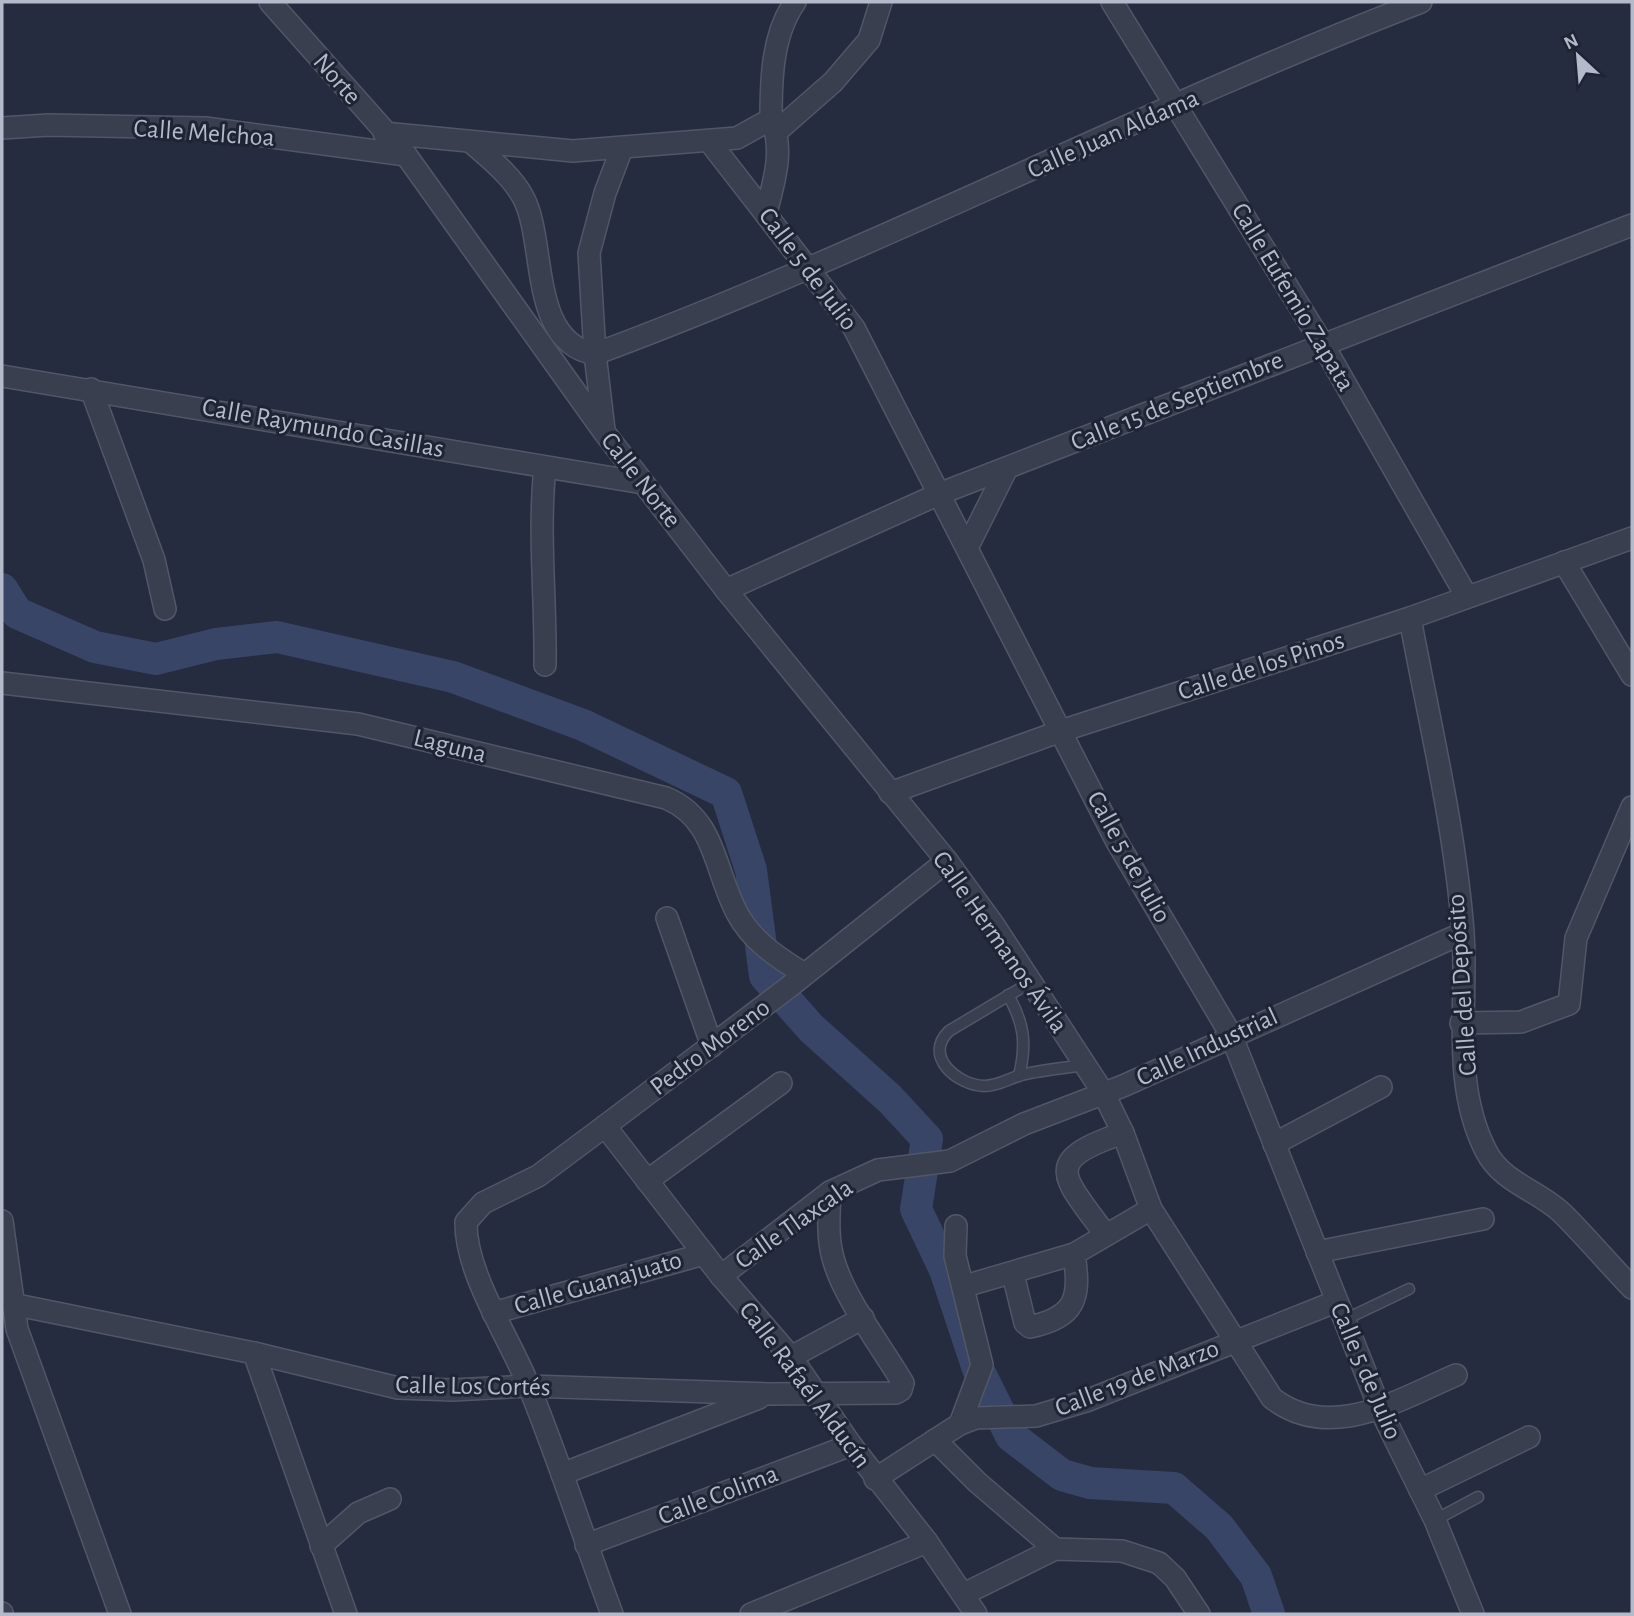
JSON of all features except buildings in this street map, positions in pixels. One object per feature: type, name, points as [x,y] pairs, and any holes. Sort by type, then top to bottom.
[{"type":"street","name":"Norte","points":[[270,2],[405,155]]},
{"type":"street","points":[[766,213],[778,163],[771,88],[781,22],[795,2]]},
{"type":"street","points":[[384,133],[573,151],[737,138],[774,125],[833,82],[869,40],[881,2]]},
{"type":"street","name":"Calle Eufemio Zapata","points":[[1112,2],[1178,104],[1322,343],[1467,597]]},
{"type":"street","name":"Calle Juan Aldama","points":[[595,354],[930,216],[1328,37],[1421,2]]},
{"type":"street","name":"Calle Melchoa","points":[[2,128],[48,125],[205,128],[405,155]]},
{"type":"street","points":[[471,142],[523,197],[551,316],[562,335],[575,347],[595,354]]},
{"type":"street","name":"Calle 5 de Julio","points":[[709,142],[840,305],[854,328],[968,546],[1117,842],[1231,1035],[1339,1311],[1380,1409],[1435,1520],[1473,1614]]},
{"type":"street","points":[[604,432],[595,354],[589,253],[605,193],[622,148]]},
{"type":"street","name":"Calle Norte","points":[[405,155],[604,432],[726,590],[890,793]]},
{"type":"street","name":"Calle 15 de Septiembre","points":[[726,590],[939,494],[1322,343],[1632,225]]},
{"type":"street","name":"Calle Raymundo Casillas","points":[[2,376],[643,483]]},
{"type":"street","points":[[91,389],[153,560],[165,609]]},
{"type":"street","points":[[545,467],[540,511],[546,606],[545,665]]},
{"type":"street","points":[[968,546],[1007,468]]},
{"type":"street","name":"Calle de los Pinos","points":[[890,793],[1061,731],[1410,618],[1632,538]]},
{"type":"street","points":[[1564,562],[1632,675]]},
{"type":"street","name":"Calle del Depósito","points":[[1410,618],[1447,820],[1463,933],[1461,1023],[1475,1127],[1487,1154],[1499,1168],[1562,1213],[1632,1288]]},
{"type":"street","name":"Laguna","points":[[2,683],[358,724],[666,798],[681,804],[701,825],[720,863],[736,911],[749,932],[780,959],[796,980]]},
{"type":"street","name":"Calle Hermanos Ávila","points":[[890,793],[947,861],[1104,1094],[1123,1133],[1151,1209],[1234,1341]]},
{"type":"street","points":[[1461,1023],[1521,1021],[1569,1004],[1576,938],[1632,807]]},
{"type":"street","name":"Pedro Moreno","points":[[493,1312],[466,1239],[466,1222],[483,1203],[538,1176],[763,1007],[947,861]]},
{"type":"street","points":[[667,918],[712,1046]]},
{"type":"street","name":"Calle Industrial","points":[[950,1161],[1024,1124],[1104,1094],[1463,933]]},
{"type":"street","points":[[647,1181],[781,1083]]},
{"type":"street","points":[[1274,1144],[1381,1087]]},
{"type":"street","name":"Calle Rafaél Alducín","points":[[605,1126],[721,1276],[791,1357],[875,1479],[928,1542],[976,1614]]},
{"type":"street","points":[[1105,1234],[1070,1187],[1067,1167],[1073,1155],[1085,1146],[1123,1133]]},
{"type":"street","name":"Calle Tlaxcala","points":[[721,1276],[830,1192],[878,1170],[950,1161]]},
{"type":"street","points":[[791,1357],[863,1318],[833,1262],[828,1229],[830,1192]]},
{"type":"street","points":[[965,1286],[1074,1254],[1151,1209]]},
{"type":"street","points":[[1317,1252],[1483,1219]]},
{"type":"street","points":[[2,1224],[12,1304],[24,1350],[120,1614]]},
{"type":"street","points":[[875,1479],[967,1417],[982,1365],[965,1286],[955,1256],[956,1226]]},
{"type":"street","name":"Calle Guanajuato","points":[[493,1312],[704,1254]]},
{"type":"street","points":[[1013,1274],[1025,1323],[1030,1327],[1055,1322],[1067,1314],[1079,1282],[1074,1254]]},
{"type":"street","name":"Calle Los Cortés","points":[[12,1304],[254,1353],[398,1388],[453,1390],[529,1386],[768,1395],[896,1393],[903,1387],[863,1318]]},
{"type":"street","points":[[1234,1341],[1339,1311]]},
{"type":"street","points":[[493,1312],[529,1386],[612,1614]]},
{"type":"street","name":"Calle 19 de Marzo","points":[[967,1417],[1036,1416],[1086,1401],[1234,1341],[1272,1398],[1290,1412],[1314,1419],[1380,1409],[1457,1375]]},
{"type":"street","points":[[254,1353],[346,1614]]},
{"type":"street","points":[[562,1474],[768,1395]]},
{"type":"street","points":[[1420,1490],[1529,1437]]},
{"type":"street","points":[[935,1440],[977,1482],[1055,1549]]},
{"type":"street","name":"Calle Colima","points":[[586,1545],[851,1445]]},
{"type":"street","points":[[321,1546],[358,1513],[390,1499]]},
{"type":"street","points":[[751,1614],[928,1542]]},
{"type":"street","points":[[964,1594],[1055,1549],[1122,1551],[1148,1557],[1175,1578],[1199,1614]]},
{"type":"lane","points":[[1031,982],[949,1031],[940,1040],[937,1051],[948,1069],[969,1084],[988,1086],[1019,1076],[1085,1065]]},
{"type":"lane","points":[[1008,995],[1024,1027],[1025,1041],[1019,1076]]},
{"type":"lane","points":[[1339,1311],[1409,1289]]},
{"type":"lane","points":[[1435,1520],[1478,1497]]},
{"type":"waterway","points":[[2,589],[17,613],[95,647],[156,659],[216,644],[277,637],[453,677],[583,725],[726,793],[751,870],[765,976],[811,1028],[890,1099],[927,1139],[916,1209],[945,1270],[978,1369],[1011,1436],[1062,1475],[1090,1483],[1174,1488],[1219,1527],[1256,1576],[1269,1614]]}]
